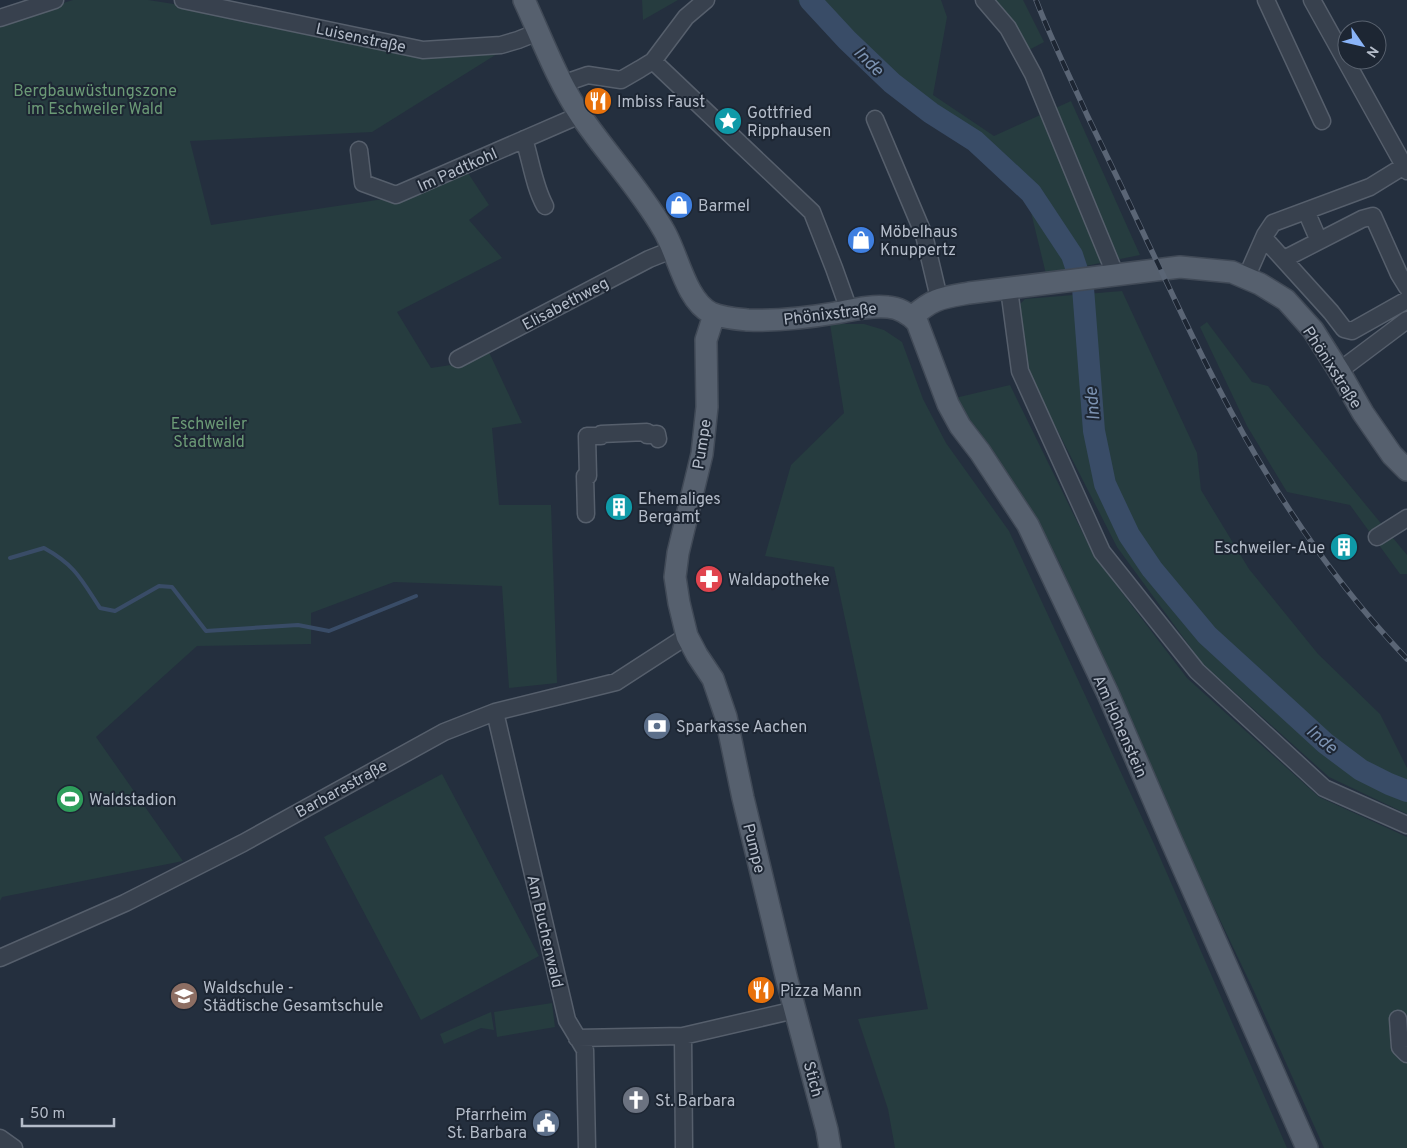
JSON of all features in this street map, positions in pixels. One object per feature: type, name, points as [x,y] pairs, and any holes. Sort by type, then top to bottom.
[{"type":"main road","points":[[524,0],[562,84],[580,115],[664,229],[695,298],[700,305],[714,315]]},
{"type":"main road","name":"Phönixstraße","points":[[714,315],[736,319],[790,320],[849,310],[887,307],[901,310],[912,317],[924,306],[939,298],[1037,284],[1180,268],[1232,272],[1260,284],[1286,300],[1313,330],[1363,413],[1392,454],[1407,470]]},
{"type":"main road","name":"Pumpe","points":[[714,315],[706,340],[707,407],[702,454],[678,553],[675,577],[687,636],[713,679],[726,717],[743,798],[795,1010]]},
{"type":"main road","name":"Am Hohenstein","points":[[912,317],[917,322],[922,333],[948,404],[960,426],[980,452],[1028,525],[1108,694],[1307,1148]]},
{"type":"main road","name":"Stich","points":[[795,1010],[827,1130],[830,1148]]},
{"type":"street","points":[[0,18],[55,0]]},
{"type":"street","name":"Luisenstraße","points":[[183,0],[424,50],[502,45],[538,32]]},
{"type":"street","points":[[562,84],[588,75],[620,80],[653,62],[686,17],[706,0]]},
{"type":"street","points":[[984,0],[1008,28],[1033,74],[1109,277]]},
{"type":"street","points":[[1266,0],[1322,121]]},
{"type":"street","points":[[1246,278],[1273,223],[1370,187],[1406,168],[1312,0]]},
{"type":"street","points":[[653,62],[812,212],[849,310]]},
{"type":"street","name":"Im Padtkohl","points":[[359,150],[363,183],[396,195],[580,115]]},
{"type":"street","points":[[875,119],[924,235],[939,298]]},
{"type":"street","points":[[524,139],[536,181],[537,192],[545,206]]},
{"type":"street","points":[[1306,211],[1319,241]]},
{"type":"street","points":[[1284,260],[1362,219],[1373,216],[1399,274],[1407,287]]},
{"type":"street","points":[[1264,238],[1344,329],[1352,331],[1407,300]]},
{"type":"street","name":"Elisabethweg","points":[[458,359],[649,259],[674,249]]},
{"type":"street","points":[[1009,289],[1020,371],[1102,552],[1197,671],[1324,788],[1407,825]]},
{"type":"street","points":[[1339,371],[1407,320]]},
{"type":"street","points":[[586,514],[585,476],[588,476],[587,436],[647,432],[647,435],[657,434],[658,438]]},
{"type":"street","points":[[1376,537],[1407,518]]},
{"type":"street","name":"Barbarastraße","points":[[0,958],[125,903],[243,843],[444,732],[495,712],[616,682],[687,636]]},
{"type":"street","name":"Am Buchenwald","points":[[495,712],[566,1020],[585,1050],[587,1148]]},
{"type":"street","points":[[577,1038],[683,1036],[795,1010]]},
{"type":"street","points":[[1398,1020],[1400,1047],[1407,1054]]},
{"type":"street","points":[[683,1036],[684,1148]]},
{"type":"street","points":[[0,1138],[14,1148]]},
{"type":"green space","name":"Eschweiler Stadtwald","points":[[73,0],[148,0],[206,9],[353,42],[505,49],[372,132],[190,141],[211,225],[397,197],[466,170],[489,205],[469,220],[502,258],[397,312],[431,368],[464,363],[488,350],[522,423],[492,428],[499,505],[551,505],[557,683],[509,688],[502,586],[394,582],[311,613],[311,644],[197,646],[96,737],[183,861],[2,897],[0,901],[0,23]]},
{"type":"green space","points":[[642,0],[678,0],[643,20]]},
{"type":"green space","points":[[797,0],[941,0],[947,17],[933,95],[994,136],[1071,101],[1140,255],[1046,274],[1027,196],[974,148],[887,89],[840,47]]},
{"type":"green space","points":[[994,0],[1023,0],[1044,42],[1027,51]]},
{"type":"green space","points":[[1122,291],[1197,453],[1201,490],[1249,569],[1318,654],[1380,714],[1407,768],[1407,814],[1329,777],[1202,663],[1117,547],[1027,371],[1018,306],[1025,299]]},
{"type":"green space","points":[[1207,322],[1252,382],[1268,386],[1407,555],[1407,574],[1400,574],[1350,505],[1287,492],[1247,426],[1200,327]]},
{"type":"green space","points":[[830,324],[864,324],[884,330],[902,342],[923,399],[946,443],[1009,531],[1155,846],[1287,1148],[895,1148],[888,1109],[858,1019],[928,1009],[834,567],[765,556],[791,465],[844,413]]},
{"type":"green space","points":[[1010,385],[1094,556],[1187,678],[1319,797],[1407,837],[1407,1148],[1324,1148],[1253,989],[1117,698],[1061,566],[1036,518],[968,423],[955,398]]},
{"type":"green space","points":[[442,774],[539,956],[421,1020],[324,837]]},
{"type":"green space","points":[[552,1003],[555,1027],[497,1037],[494,1012]]},
{"type":"green space","points":[[491,1012],[494,1030],[481,1028],[444,1044],[440,1034]]},
{"type":"waterway","name":"Inde","points":[[810,0],[847,40],[892,83],[931,113],[975,141],[1031,193],[1072,255],[1083,288],[1094,431],[1105,484],[1129,535],[1152,569],[1207,635],[1325,743],[1361,770],[1407,791]]},
{"type":"waterway","points":[[10,558],[44,548],[55,554],[70,567],[100,608],[115,611],[159,586],[172,587],[206,631],[298,625],[329,631],[416,596]]},
{"type":"railway","points":[[1036,0],[1054,44],[1182,315],[1258,460],[1303,530],[1327,563],[1352,596],[1407,659]]},
{"type":"place","name":"Imbiss Faust","points":[[598,101]]},
{"type":"place","name":"Gottfried Ripphausen","points":[[728,121]]},
{"type":"place","name":"Barmel","points":[[679,205]]},
{"type":"place","name":"Möbelhaus Knuppertz","points":[[861,240]]},
{"type":"place","name":"Ehemaliges Bergamt","points":[[619,507]]},
{"type":"place","name":"Eschweiler-Aue","points":[[1344,547]]},
{"type":"place","name":"Waldapotheke","points":[[709,579]]},
{"type":"place","name":"Sparkasse Aachen","points":[[657,726]]},
{"type":"place","name":"Waldstadion","points":[[70,799]]},
{"type":"place","name":"Pizza Mann","points":[[761,990]]},
{"type":"place","name":"Waldschule - Städtische Gesamtschule","points":[[184,996]]},
{"type":"place","name":"St. Barbara","points":[[636,1100]]},
{"type":"place","name":"Pfarrheim St. Barbara","points":[[546,1123]]},
{"type":"park label","name":"Bergbauwüstungszone im Eschweiler Wald","points":[[95,99]]}]
